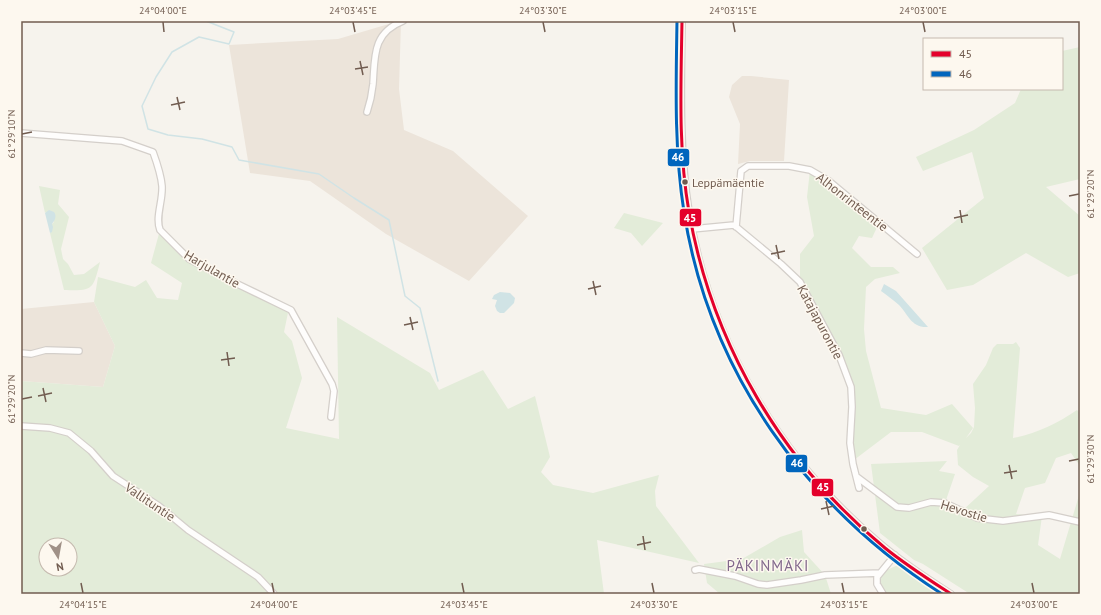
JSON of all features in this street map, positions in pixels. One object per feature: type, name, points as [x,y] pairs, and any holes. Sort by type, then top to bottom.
[{"type":"street","points":[[367,112],[372,91],[374,60],[377,47],[386,32],[396,24],[403,21]]},
{"type":"street","points":[[682,21],[682,141],[685,182],[692,229],[702,269],[723,331],[734,355],[759,403],[798,461],[817,483],[863,529],[895,555],[951,594]]},
{"type":"street","name":"Harjulantie","points":[[21,133],[122,141],[153,152],[159,170],[162,187],[158,220],[160,230],[189,259],[225,278],[287,307],[290,310],[332,384],[334,391],[332,417]]},
{"type":"street","name":"Alhonrinteentie","points":[[736,227],[739,179],[741,171],[748,166],[789,166],[810,170],[829,181],[917,254]]},
{"type":"street","points":[[692,229],[734,225],[736,227]]},
{"type":"street","name":"Katajapurontie","points":[[736,227],[781,264],[800,282],[839,355],[851,387],[852,407],[850,443],[859,488]]},
{"type":"street","points":[[21,353],[31,354],[46,350],[79,351]]},
{"type":"street","name":"Vallituntie","points":[[21,426],[50,428],[70,433],[91,451],[113,476],[159,506],[188,530],[246,569],[258,578],[274,594]]},
{"type":"street","name":"Hevostie","points":[[857,477],[897,507],[909,508],[931,502],[945,503],[977,518],[1003,521],[1049,515],[1080,522]]},
{"type":"street","points":[[883,594],[877,584],[877,578],[895,555]]},
{"type":"street","points":[[695,570],[699,569],[729,575],[758,584],[767,585],[825,575],[880,573]]},
{"type":"shaded area","points":[[401,21],[399,89],[404,130],[453,151],[528,216],[469,281],[386,234],[310,181],[250,173],[229,45],[338,39]]},
{"type":"shaded area","points":[[742,76],[789,80],[784,161],[750,161],[738,164],[740,124],[729,97],[732,85]]},
{"type":"shaded area","points":[[49,210],[55,214],[55,220],[52,224],[52,232],[50,233],[45,213]]},
{"type":"shaded area","points":[[884,284],[896,291],[928,327],[922,327],[910,320],[899,305],[881,291]]},
{"type":"shaded area","points":[[500,292],[510,293],[515,298],[514,303],[504,313],[497,311],[495,306],[497,300],[492,299],[494,295]]},
{"type":"shaded area","points":[[94,302],[115,346],[103,387],[21,381],[21,309]]},
{"type":"green space","points":[[1080,47],[1080,179],[1046,187],[1080,216],[1080,273],[1068,277],[1026,253],[973,285],[947,290],[922,248],[984,198],[972,152],[923,171],[916,157],[974,130],[1015,103],[1021,90],[1063,90],[1063,51]]},
{"type":"green space","points":[[810,170],[829,181],[878,225],[872,238],[859,236],[852,248],[871,267],[893,267],[900,273],[875,279],[866,287],[864,329],[866,351],[881,408],[926,415],[952,404],[973,428],[966,438],[974,427],[975,408],[973,384],[986,365],[993,348],[997,344],[1013,344],[1016,342],[1020,348],[1013,438],[1030,434],[1046,427],[1077,410],[1080,413],[1080,466],[1071,453],[1056,458],[1045,483],[1025,488],[1016,514],[1042,516],[1038,545],[1060,559],[1080,492],[1080,594],[970,594],[923,564],[914,560],[880,533],[871,464],[947,461],[939,471],[955,474],[945,503],[962,511],[989,486],[973,477],[958,465],[957,450],[960,445],[959,446],[922,432],[891,432],[854,460],[850,443],[851,387],[839,355],[800,282],[800,254],[814,236],[807,197]]},
{"type":"green space","points":[[39,186],[60,190],[58,204],[69,217],[61,249],[63,259],[68,264],[74,275],[84,274],[100,262],[96,278],[90,287],[86,289],[64,290],[50,233],[54,222],[46,212],[45,213]]},
{"type":"green space","points":[[624,213],[663,223],[642,246],[631,233],[614,228]]},
{"type":"green space","points":[[160,230],[184,255],[289,308],[284,332],[292,341],[302,378],[286,428],[339,439],[337,317],[430,373],[439,390],[483,370],[508,409],[535,396],[550,457],[541,472],[553,485],[593,493],[659,475],[655,491],[656,506],[699,563],[597,540],[604,594],[21,594],[21,381],[103,387],[115,346],[94,302],[98,277],[135,287],[146,280],[157,298],[178,300],[182,283],[151,263]]},
{"type":"green space","points":[[802,530],[804,552],[825,575],[831,594],[720,594],[707,583],[704,564],[742,559],[780,537]]},
{"type":"green space","points":[[898,565],[943,594],[883,594],[877,577],[880,573]]},
{"type":"waterway","points":[[206,21],[234,32],[229,44],[199,37],[172,52],[156,77],[142,106],[148,129],[168,135],[202,139],[232,147],[239,160],[319,174],[389,220],[405,296],[420,308],[438,381]]},
{"type":"transit line","name":"46","points":[[677,21],[676,116],[684,212],[697,271],[716,327],[741,380],[771,430],[807,477],[848,520],[893,559],[942,594]]},
{"type":"transit line","name":"45","points":[[682,21],[682,141],[683,165],[689,212],[700,261],[715,308],[734,354],[757,398],[784,439],[814,478],[848,515],[885,548],[951,594]]},
{"type":"place","name":"Leppämäentie","points":[[685,182]]},
{"type":"district","name":"PÄKINMÄKI","points":[[768,565]]}]
